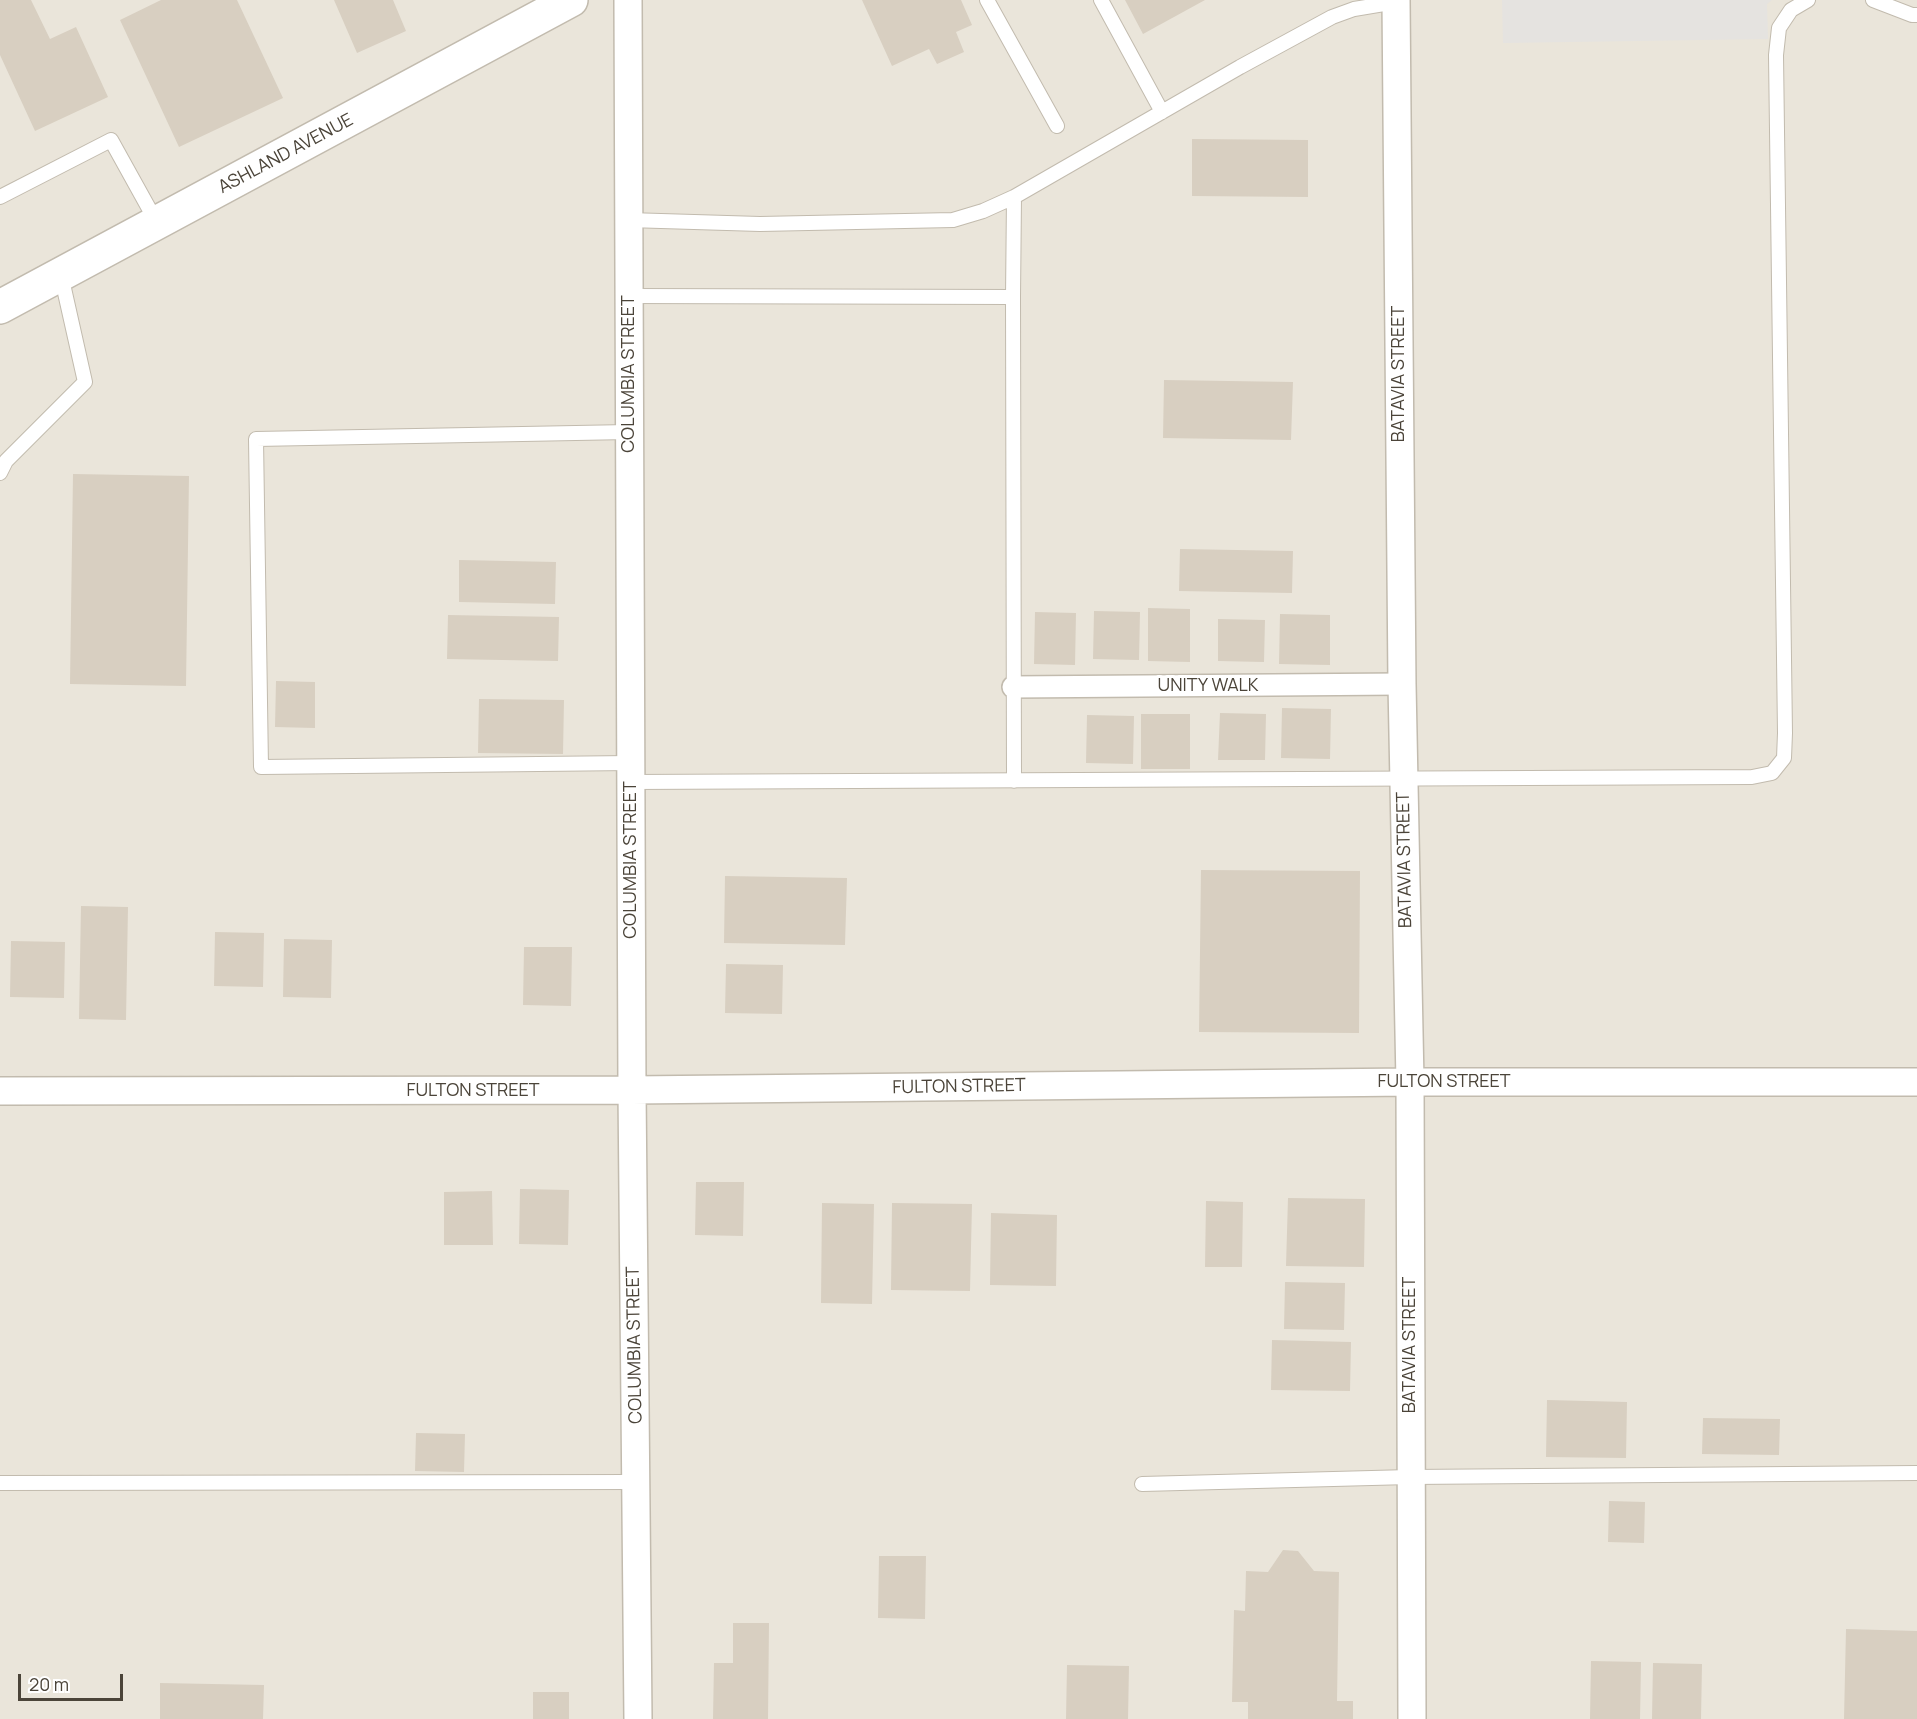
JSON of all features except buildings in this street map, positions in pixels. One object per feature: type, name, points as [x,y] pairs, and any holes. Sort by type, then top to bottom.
[{"type":"street","name":"ASHLAND AVENUE","points":[[0,307],[571,0]]},
{"type":"street","name":"COLUMBIA STREET","points":[[627,0],[632,1090],[638,1719]]},
{"type":"street","name":"BATAVIA STREET","points":[[1396,1],[1403,779],[1410,1082],[1412,1719]]},
{"type":"street","name":"UNITY WALK","points":[[1013,687],[1402,684]]},
{"type":"street","name":"FULTON STREET","points":[[0,1091],[632,1090],[1410,1082],[1917,1082]]},
{"type":"lane","points":[[987,0],[1057,126]]},
{"type":"lane","points":[[1101,0],[1162,112]]},
{"type":"lane","points":[[629,432],[256,439],[261,766],[1014,780],[1752,777],[1772,773],[1784,758],[1785,733],[1776,56],[1779,28],[1791,10],[1808,0]]},
{"type":"lane","points":[[1873,0],[1917,15]]},
{"type":"lane","points":[[628,220],[760,224],[953,220],[983,211],[1014,197],[1332,17],[1354,9],[1396,1]]},
{"type":"lane","points":[[0,197],[111,140],[157,223]]},
{"type":"lane","points":[[1014,197],[1014,780]]},
{"type":"lane","points":[[0,473],[6,461],[85,382],[61,274]]},
{"type":"lane","points":[[628,296],[1013,297]]},
{"type":"lane","points":[[1142,1484],[1410,1477],[1917,1473]]},
{"type":"lane","points":[[0,1483],[636,1482]]},
{"type":"shaded area","points":[[0,0],[1917,0],[1917,1719],[0,1719]]},
{"type":"shaded area","points":[[1502,0],[1772,0],[1767,4],[1768,39],[1503,43]]}]
